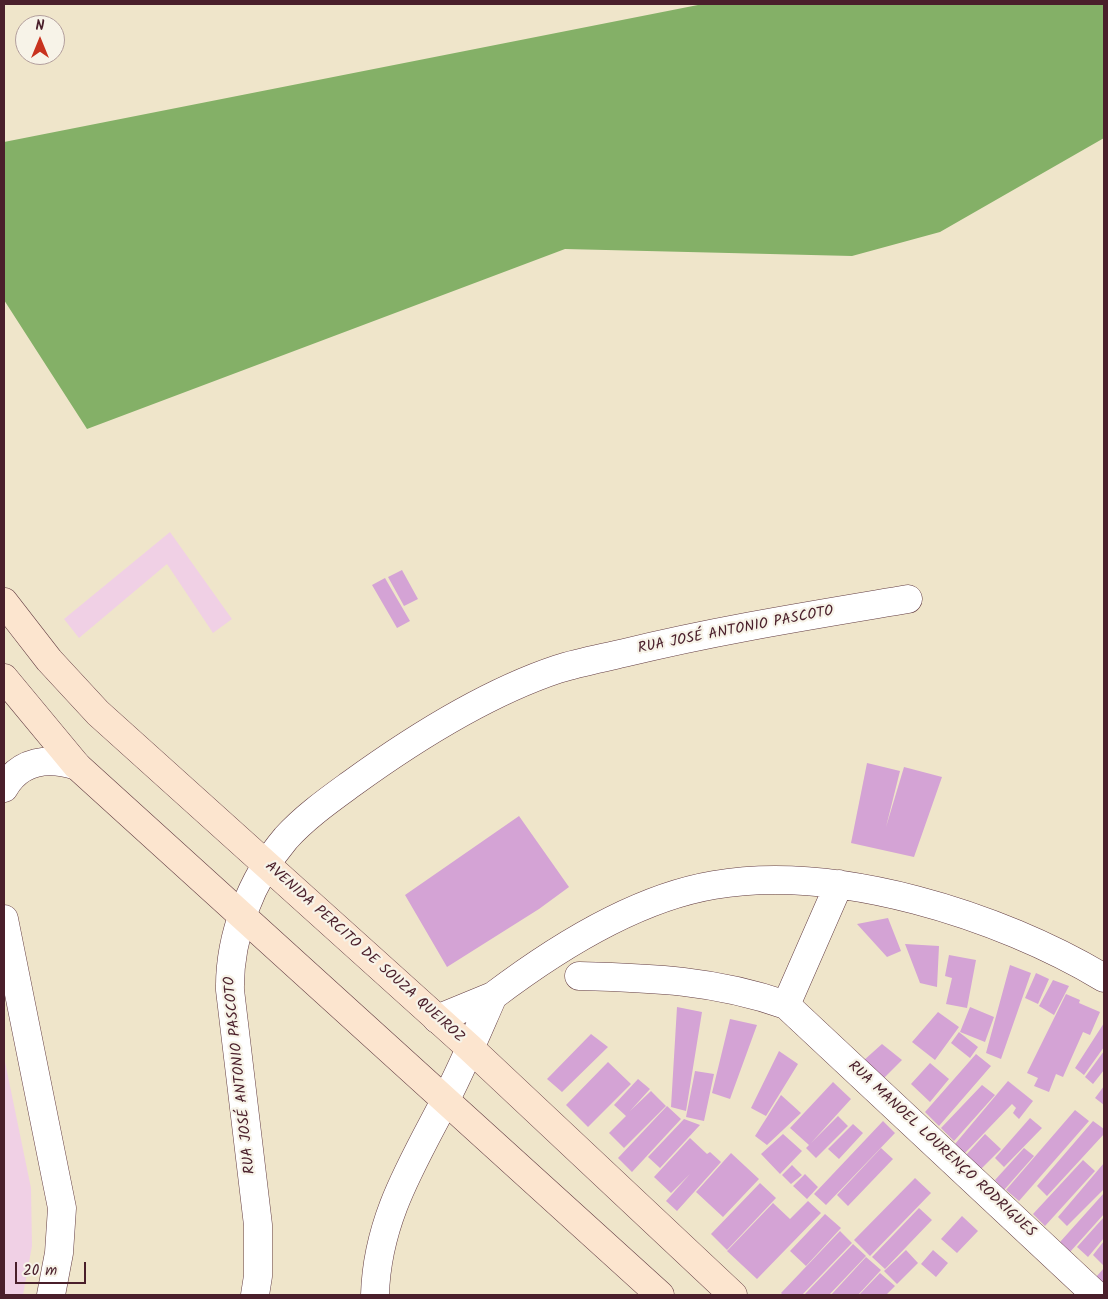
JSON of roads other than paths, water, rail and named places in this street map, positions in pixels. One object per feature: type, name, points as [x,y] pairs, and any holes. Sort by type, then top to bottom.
[{"type":"main road","name":"AVENIDA PERCITO DE SOUZA QUEIROZ","points":[[4,602],[49,660],[98,713],[470,1048],[734,1295]]},
{"type":"main road","points":[[4,678],[77,766],[660,1295]]},
{"type":"street","name":"RUA JOSÉ ANTONIO PASCOTO","points":[[255,1295],[258,1276],[258,1225],[230,990],[229,966],[243,915],[267,866],[286,838],[324,804],[389,756],[494,695],[558,669],[686,637],[908,599]]},
{"type":"street","points":[[4,788],[12,776],[34,763],[51,760],[77,766]]},
{"type":"street","name":"RUA JOSÉ ANTONIO PASCOTO","points":[[239,841],[253,844],[272,844],[286,838]]},
{"type":"street","points":[[437,1019],[493,996],[576,939],[631,912],[713,885],[766,880],[839,884],[934,905],[1019,936],[1085,966],[1104,978]]},
{"type":"street","points":[[786,1005],[839,884]]},
{"type":"street","points":[[4,919],[62,1208],[59,1254],[51,1295]]},
{"type":"street","points":[[560,950],[579,976]]},
{"type":"street","name":"RUA MANOEL LOURENÇO RODRIGUES","points":[[524,973],[662,978],[716,985],[750,992],[786,1005],[1096,1295]]},
{"type":"street","points":[[375,1295],[376,1270],[383,1232],[400,1185],[445,1101],[493,996]]}]
